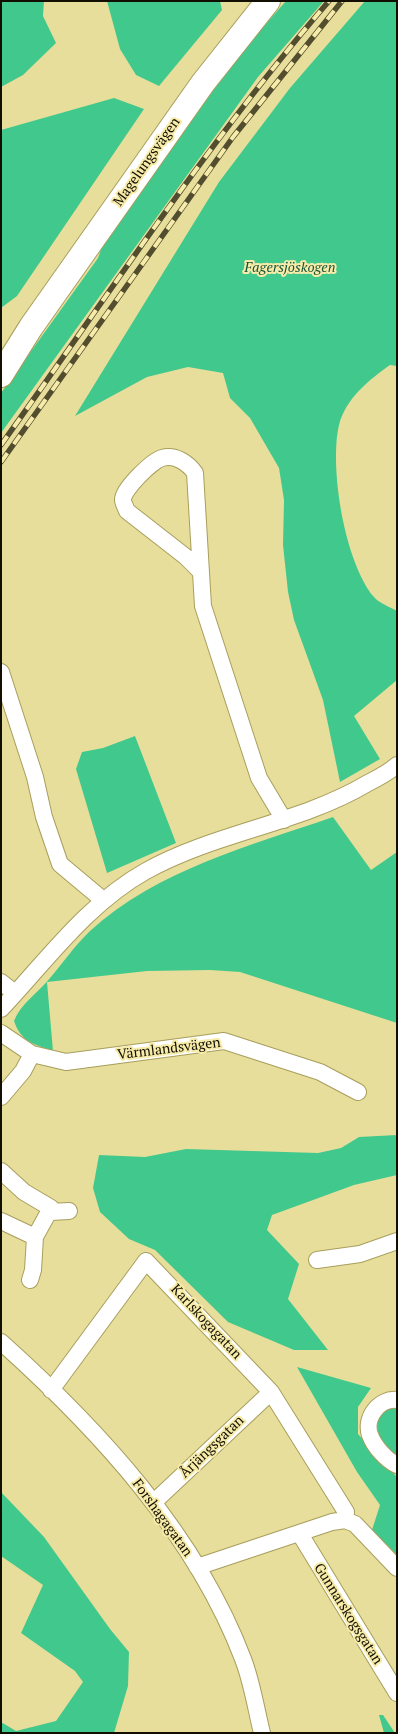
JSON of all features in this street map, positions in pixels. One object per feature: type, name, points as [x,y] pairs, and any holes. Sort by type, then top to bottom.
[{"type":"main road","name":"Magelungsvägen","points":[[1,375],[31,327],[203,83],[268,1]]},
{"type":"main road","name":"Magelungsvägen","points":[[1,361],[31,327]]},
{"type":"street","points":[[201,572],[186,557],[127,511],[123,500],[125,490],[161,458],[172,458],[184,462],[195,473],[201,572],[203,606],[259,778],[284,820]]},
{"type":"street","points":[[1,672],[35,777],[46,825],[60,864],[103,900]]},
{"type":"street","points":[[1,1009],[55,948],[103,900],[147,871],[184,854],[284,820],[344,796],[397,765]]},
{"type":"street","points":[[1,982],[15,994]]},
{"type":"street","name":"Värmlandsvägen","points":[[1,1033],[32,1054],[66,1062],[220,1040],[320,1072],[358,1092]]},
{"type":"street","points":[[1,1097],[23,1071],[32,1054]]},
{"type":"street","points":[[1,1171],[24,1192],[51,1208],[51,1212],[35,1237],[34,1264],[30,1280]]},
{"type":"street","points":[[51,1212],[69,1211]]},
{"type":"street","points":[[1,1221],[35,1237]]},
{"type":"street","points":[[317,1260],[360,1254],[397,1240]]},
{"type":"street","name":"Karlskogagatan","points":[[51,1390],[146,1262],[271,1392],[346,1512],[345,1520]]},
{"type":"street","name":"Forshagagatan","points":[[1,1342],[121,1462],[154,1502],[220,1610],[243,1660],[262,1733]]},
{"type":"street","name":"Årjängsgatan","points":[[154,1502],[271,1392]]},
{"type":"street","points":[[397,1400],[389,1399],[378,1405],[371,1415],[369,1434],[380,1451],[397,1465]]},
{"type":"street","points":[[196,1568],[332,1522],[345,1520],[355,1524],[397,1568]]},
{"type":"street","name":"Gunnarskogsgatan","points":[[300,1534],[397,1693]]},
{"type":"green space","points":[[1,1],[44,1],[43,16],[56,43],[23,75],[1,87]]},
{"type":"green space","points":[[107,1],[220,1],[222,10],[159,86],[136,75],[120,49]]},
{"type":"green space","points":[[286,1],[324,1],[258,77],[1,433],[1,393],[98,258],[103,244],[240,53]]},
{"type":"green space","name":"Fagersjöskogen","points":[[365,1],[397,1],[397,366],[390,365],[374,377],[359,390],[347,406],[339,425],[336,443],[336,465],[342,514],[355,562],[364,582],[374,597],[397,611],[397,680],[354,716],[380,759],[340,782],[323,700],[294,620],[288,592],[283,545],[284,500],[279,468],[250,418],[230,398],[223,373],[188,367],[147,377],[75,416],[219,182],[290,88]]},
{"type":"green space","points":[[114,98],[144,109],[17,296],[1,308],[1,130]]},
{"type":"green space","points":[[135,736],[176,843],[107,873],[76,769],[82,752],[103,748]]},
{"type":"green space","points":[[333,817],[371,870],[397,852],[397,1023],[240,972],[210,970],[147,971],[47,982],[53,1051],[29,1041],[20,1034],[14,1021],[21,1009],[85,936],[116,910],[144,892],[205,862]]},
{"type":"green space","points":[[397,1135],[397,1175],[354,1185],[272,1215],[267,1230],[299,1264],[288,1299],[328,1350],[294,1350],[228,1322],[155,1250],[129,1239],[100,1212],[93,1188],[99,1155],[145,1157],[186,1149],[318,1153],[341,1148],[359,1137]]},
{"type":"green space","points":[[297,1367],[371,1388],[358,1407],[358,1434],[397,1477],[397,1555],[372,1530],[380,1505],[357,1472]]},
{"type":"green space","points":[[388,1408],[397,1409],[397,1458],[386,1447],[377,1427],[381,1414]]},
{"type":"green space","points":[[1,1492],[44,1537],[110,1629],[129,1652],[128,1686],[114,1733],[1,1733],[1,1722],[16,1731],[56,1721],[83,1682],[75,1671],[21,1633],[43,1585],[1,1556]]},
{"type":"green space","points":[[379,1715],[383,1715],[395,1733],[384,1733]]},
{"type":"railway","points":[[1,445],[201,163],[242,108],[329,1]]},
{"type":"railway","points":[[1,462],[233,137],[342,1]]}]
